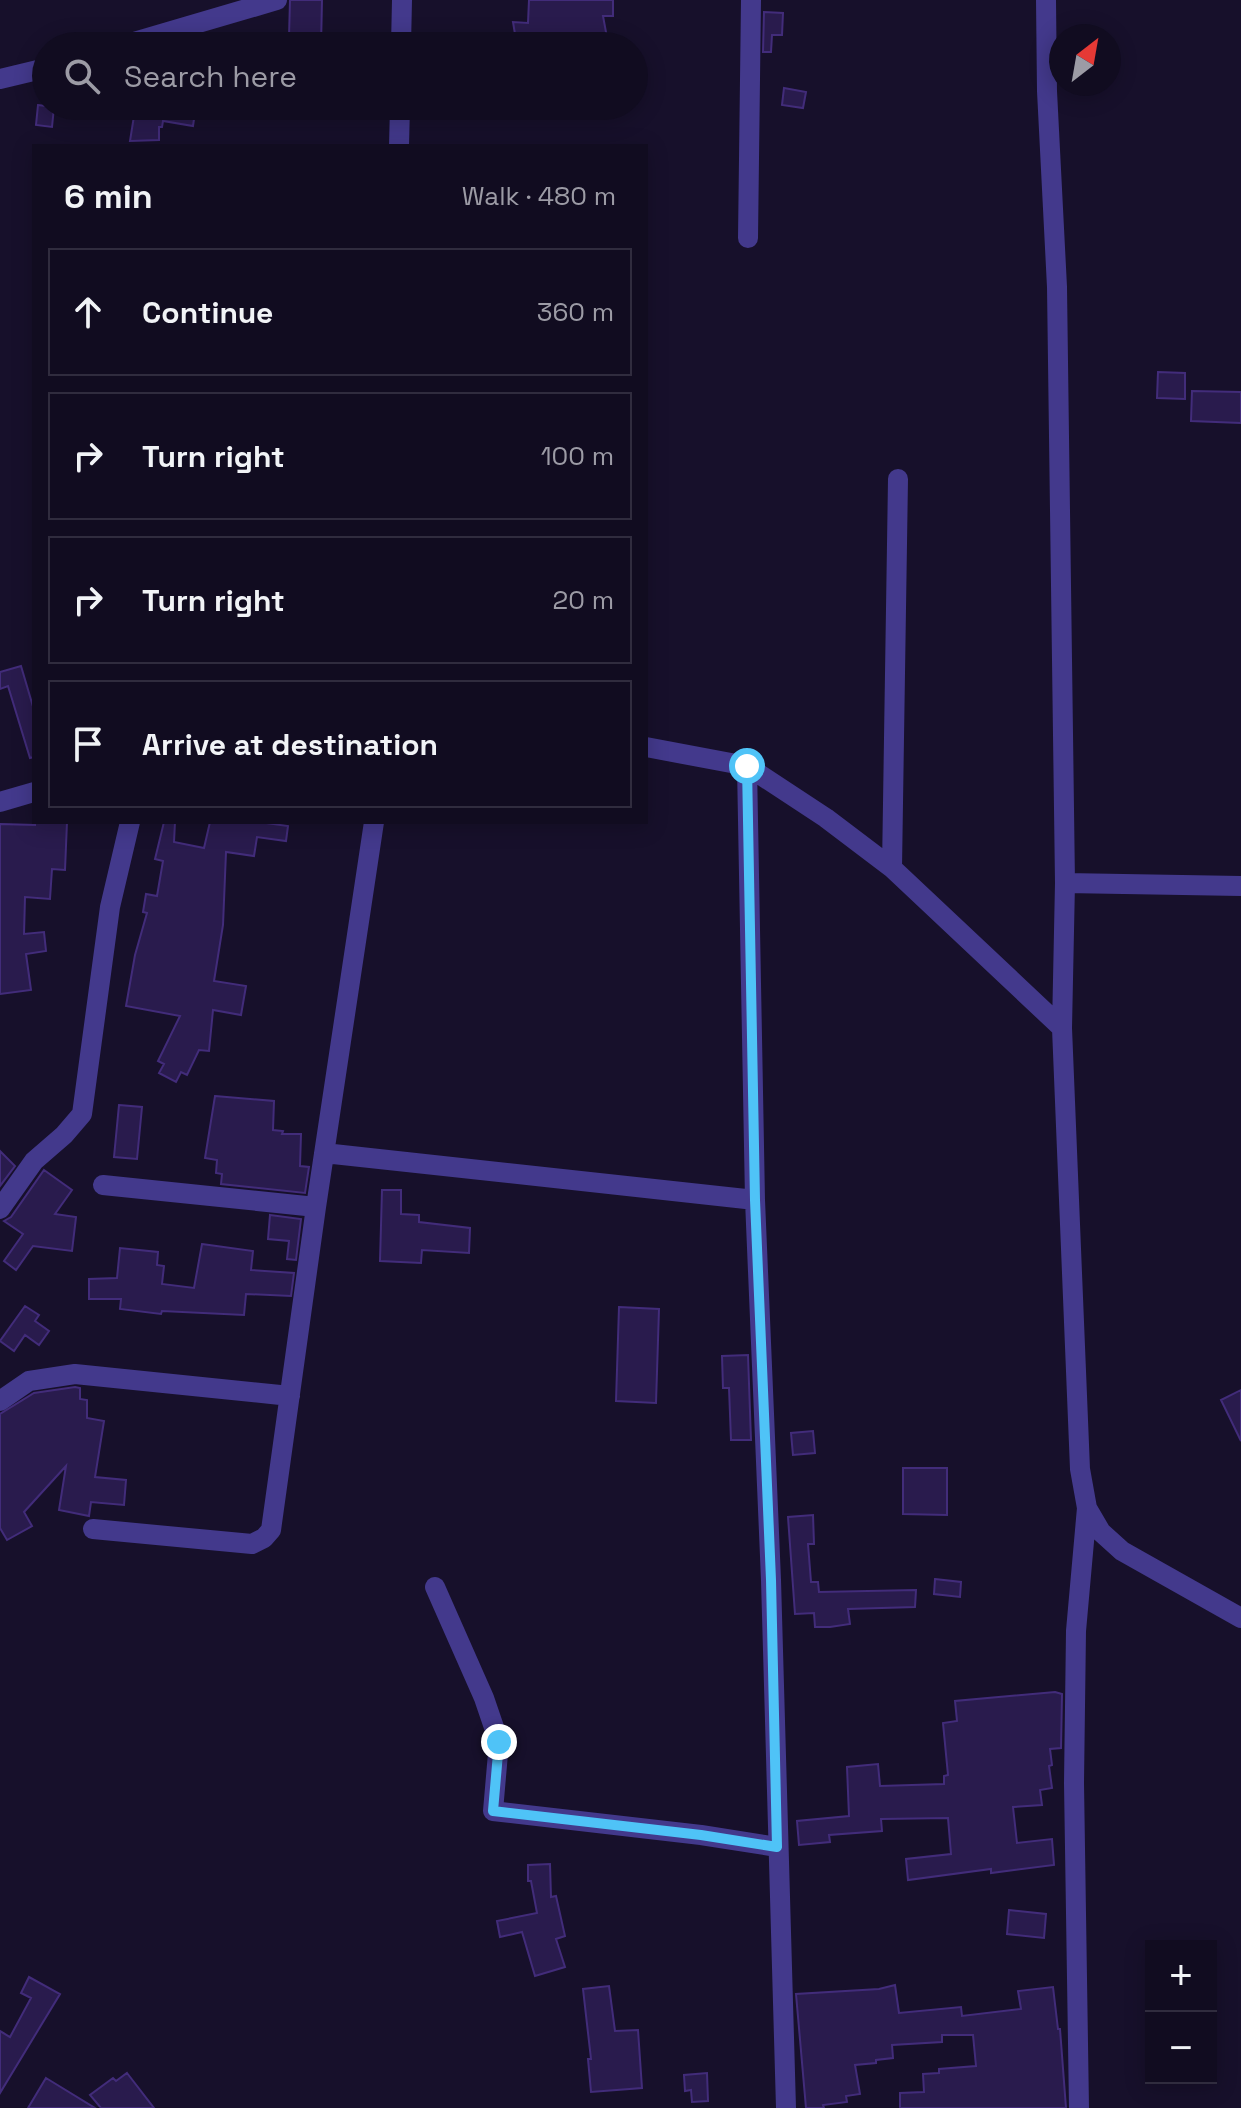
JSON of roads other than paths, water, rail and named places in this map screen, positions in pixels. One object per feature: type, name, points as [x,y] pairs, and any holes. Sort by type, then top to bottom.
[{"type":"street","points":[[168,32],[277,0]]},
{"type":"street","points":[[401,32],[402,0]]},
{"type":"street","points":[[748,238],[751,0]]},
{"type":"street","points":[[1046,0],[1047,91],[1057,287],[1065,883],[1062,1028],[1080,1469],[1087,1508],[1076,1631],[1074,1783],[1079,2108]]},
{"type":"street","points":[[0,79],[32,71]]},
{"type":"street","points":[[399,144],[400,120]]},
{"type":"street","points":[[892,868],[898,479]]},
{"type":"street","points":[[648,747],[747,766],[826,818],[892,868],[1062,1028]]},
{"type":"street","points":[[747,766],[755,1200],[771,1580],[786,2108]]},
{"type":"street","points":[[0,802],[32,793]]},
{"type":"street","points":[[0,1209],[34,1161],[64,1135],[82,1114],[110,907],[130,824]]},
{"type":"street","points":[[93,1529],[252,1544],[271,1530],[374,824]]},
{"type":"street","points":[[1065,883],[1241,886]]},
{"type":"street","points":[[324,1153],[755,1200]]},
{"type":"street","points":[[103,1185],[316,1207]]},
{"type":"street","points":[[0,1401],[29,1381],[75,1374],[290,1396]]},
{"type":"street","points":[[1087,1508],[1101,1532],[1122,1551],[1241,1618]]},
{"type":"street","points":[[435,1587],[484,1698],[499,1742],[493,1811],[777,1847]]}]
